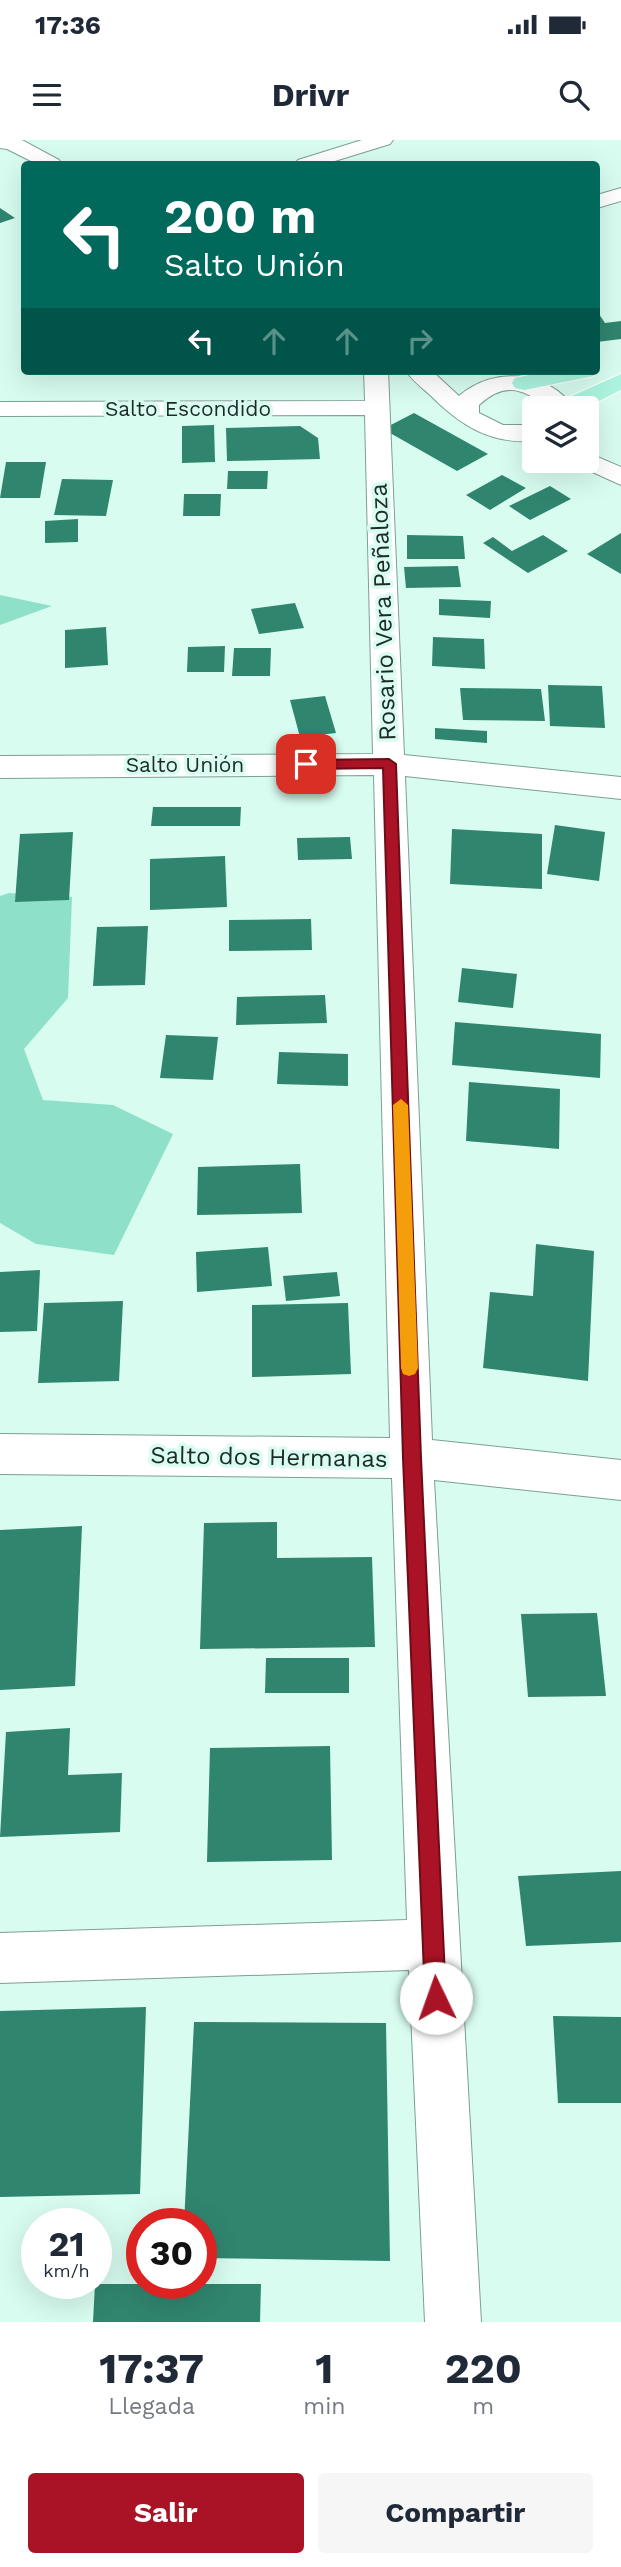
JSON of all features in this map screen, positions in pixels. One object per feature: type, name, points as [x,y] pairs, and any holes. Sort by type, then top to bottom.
[{"type":"main road","points":[[600,368],[621,365]]},
{"type":"main road","points":[[518,383],[563,375]]},
{"type":"main road","points":[[589,396],[621,381]]},
{"type":"street","points":[[315,161],[383,140]]},
{"type":"street","points":[[7,144],[45,161]]},
{"type":"street","points":[[600,201],[621,194]]},
{"type":"street","name":"Rosario Vera Peñaloza","points":[[376,375],[412,1458],[453,2322]]},
{"type":"street","points":[[423,375],[480,427],[500,434],[522,436]]},
{"type":"street","points":[[478,375],[518,383],[552,396]]},
{"type":"street","points":[[467,414],[466,403],[476,391],[494,384],[518,383]]},
{"type":"street","name":"Salto Escondido","points":[[0,409],[375,408]]},
{"type":"street","points":[[599,465],[621,477]]},
{"type":"street","name":"Salto Unión","points":[[0,766],[389,764],[621,788]]},
{"type":"street","name":"Salto dos Hermanas","points":[[0,1454],[412,1458],[621,1480]]},
{"type":"street","points":[[0,1958],[433,1944]]},
{"type":"green space","points":[[0,595],[52,606],[0,625]]},
{"type":"green space","points":[[9,893],[72,897],[68,998],[24,1049],[43,1100],[113,1105],[173,1134],[114,1255],[36,1244],[0,1223],[0,896]]},
{"type":"building","points":[[0,208],[15,218],[0,223]]},
{"type":"building","points":[[600,316],[605,323],[621,321],[621,339],[600,342]]},
{"type":"building","points":[[414,413],[488,454],[457,471],[383,429]]},
{"type":"building","points":[[214,425],[215,462],[182,463],[182,426]]},
{"type":"building","points":[[300,426],[318,438],[320,459],[227,461],[226,428]]},
{"type":"building","points":[[6,462],[46,462],[40,498],[0,498]]},
{"type":"building","points":[[228,471],[268,471],[267,489],[227,489]]},
{"type":"building","points":[[502,475],[526,488],[490,510],[466,495]]},
{"type":"building","points":[[62,479],[113,480],[106,516],[54,515]]},
{"type":"building","points":[[550,486],[571,499],[530,520],[509,506]]},
{"type":"building","points":[[184,494],[221,494],[220,516],[183,516]]},
{"type":"building","points":[[78,519],[78,542],[45,543],[45,521]]},
{"type":"building","points":[[621,533],[621,574],[587,554]]},
{"type":"building","points":[[407,535],[463,536],[465,559],[407,559]]},
{"type":"building","points":[[543,535],[568,551],[528,573],[483,543],[493,537],[512,551]]},
{"type":"building","points":[[458,566],[461,587],[406,588],[404,567]]},
{"type":"building","points":[[439,599],[491,601],[490,618],[439,615]]},
{"type":"building","points":[[295,603],[304,628],[259,634],[251,609]]},
{"type":"building","points":[[106,627],[108,665],[65,668],[65,630]]},
{"type":"building","points":[[433,637],[484,639],[485,669],[432,666]]},
{"type":"building","points":[[225,646],[224,672],[187,672],[188,647]]},
{"type":"building","points":[[234,648],[271,648],[270,676],[232,676]]},
{"type":"building","points":[[548,685],[602,686],[605,728],[550,726]]},
{"type":"building","points":[[460,688],[541,689],[545,721],[463,720]]},
{"type":"building","points":[[325,696],[336,733],[300,737],[290,700]]},
{"type":"building","points":[[435,728],[487,731],[487,743],[435,739]]},
{"type":"building","points":[[153,807],[241,807],[240,826],[151,826]]},
{"type":"building","points":[[555,825],[605,832],[599,881],[547,874]]},
{"type":"building","points":[[452,829],[542,834],[542,889],[450,884]]},
{"type":"building","points":[[73,832],[69,900],[15,902],[20,834]]},
{"type":"building","points":[[350,837],[352,859],[298,860],[297,838]]},
{"type":"building","points":[[225,856],[227,907],[150,910],[150,859]]},
{"type":"building","points":[[311,919],[312,950],[229,951],[229,920]]},
{"type":"building","points":[[148,926],[145,985],[93,986],[97,927]]},
{"type":"building","points":[[462,968],[517,974],[513,1008],[458,1002]]},
{"type":"building","points":[[325,995],[327,1023],[236,1025],[237,997]]},
{"type":"building","points":[[455,1022],[601,1034],[600,1078],[452,1065]]},
{"type":"building","points":[[166,1035],[218,1037],[213,1080],[160,1078]]},
{"type":"building","points":[[279,1052],[348,1054],[348,1086],[277,1084]]},
{"type":"building","points":[[469,1082],[560,1089],[559,1149],[466,1141]]},
{"type":"building","points":[[300,1164],[302,1213],[197,1215],[198,1167]]},
{"type":"building","points":[[536,1244],[594,1251],[588,1381],[483,1368],[490,1292],[533,1296]]},
{"type":"building","points":[[268,1247],[272,1286],[197,1292],[196,1252]]},
{"type":"building","points":[[40,1270],[37,1331],[0,1332],[0,1272]]},
{"type":"building","points":[[337,1272],[340,1296],[286,1301],[283,1276]]},
{"type":"building","points":[[123,1301],[119,1381],[38,1383],[44,1303]]},
{"type":"building","points":[[348,1303],[351,1374],[252,1377],[252,1305]]},
{"type":"building","points":[[277,1522],[277,1558],[372,1557],[375,1647],[200,1649],[204,1523]]},
{"type":"building","points":[[82,1526],[75,1686],[0,1690],[0,1530]]},
{"type":"building","points":[[597,1613],[606,1696],[528,1697],[521,1614]]},
{"type":"building","points":[[266,1658],[349,1658],[349,1693],[265,1693]]},
{"type":"building","points":[[70,1728],[68,1775],[122,1773],[120,1832],[0,1837],[6,1732]]},
{"type":"building","points":[[330,1746],[332,1860],[207,1862],[210,1748]]},
{"type":"building","points":[[621,1871],[621,1942],[526,1946],[518,1876]]},
{"type":"building","points":[[146,2007],[140,2194],[0,2197],[0,2011]]},
{"type":"building","points":[[553,2016],[621,2017],[621,2103],[558,2103]]},
{"type":"building","points":[[194,2022],[386,2023],[390,2261],[217,2258],[217,2208],[185,2208]]},
{"type":"building","points":[[112,2284],[126,2284],[126,2299],[217,2299],[217,2284],[261,2284],[260,2322],[93,2322],[94,2299],[112,2299]]},
{"type":"slow traffic","points":[[401,1105],[409,1368]]},
{"type":"route","points":[[306,764],[389,764],[412,1458],[436,1998]]}]
